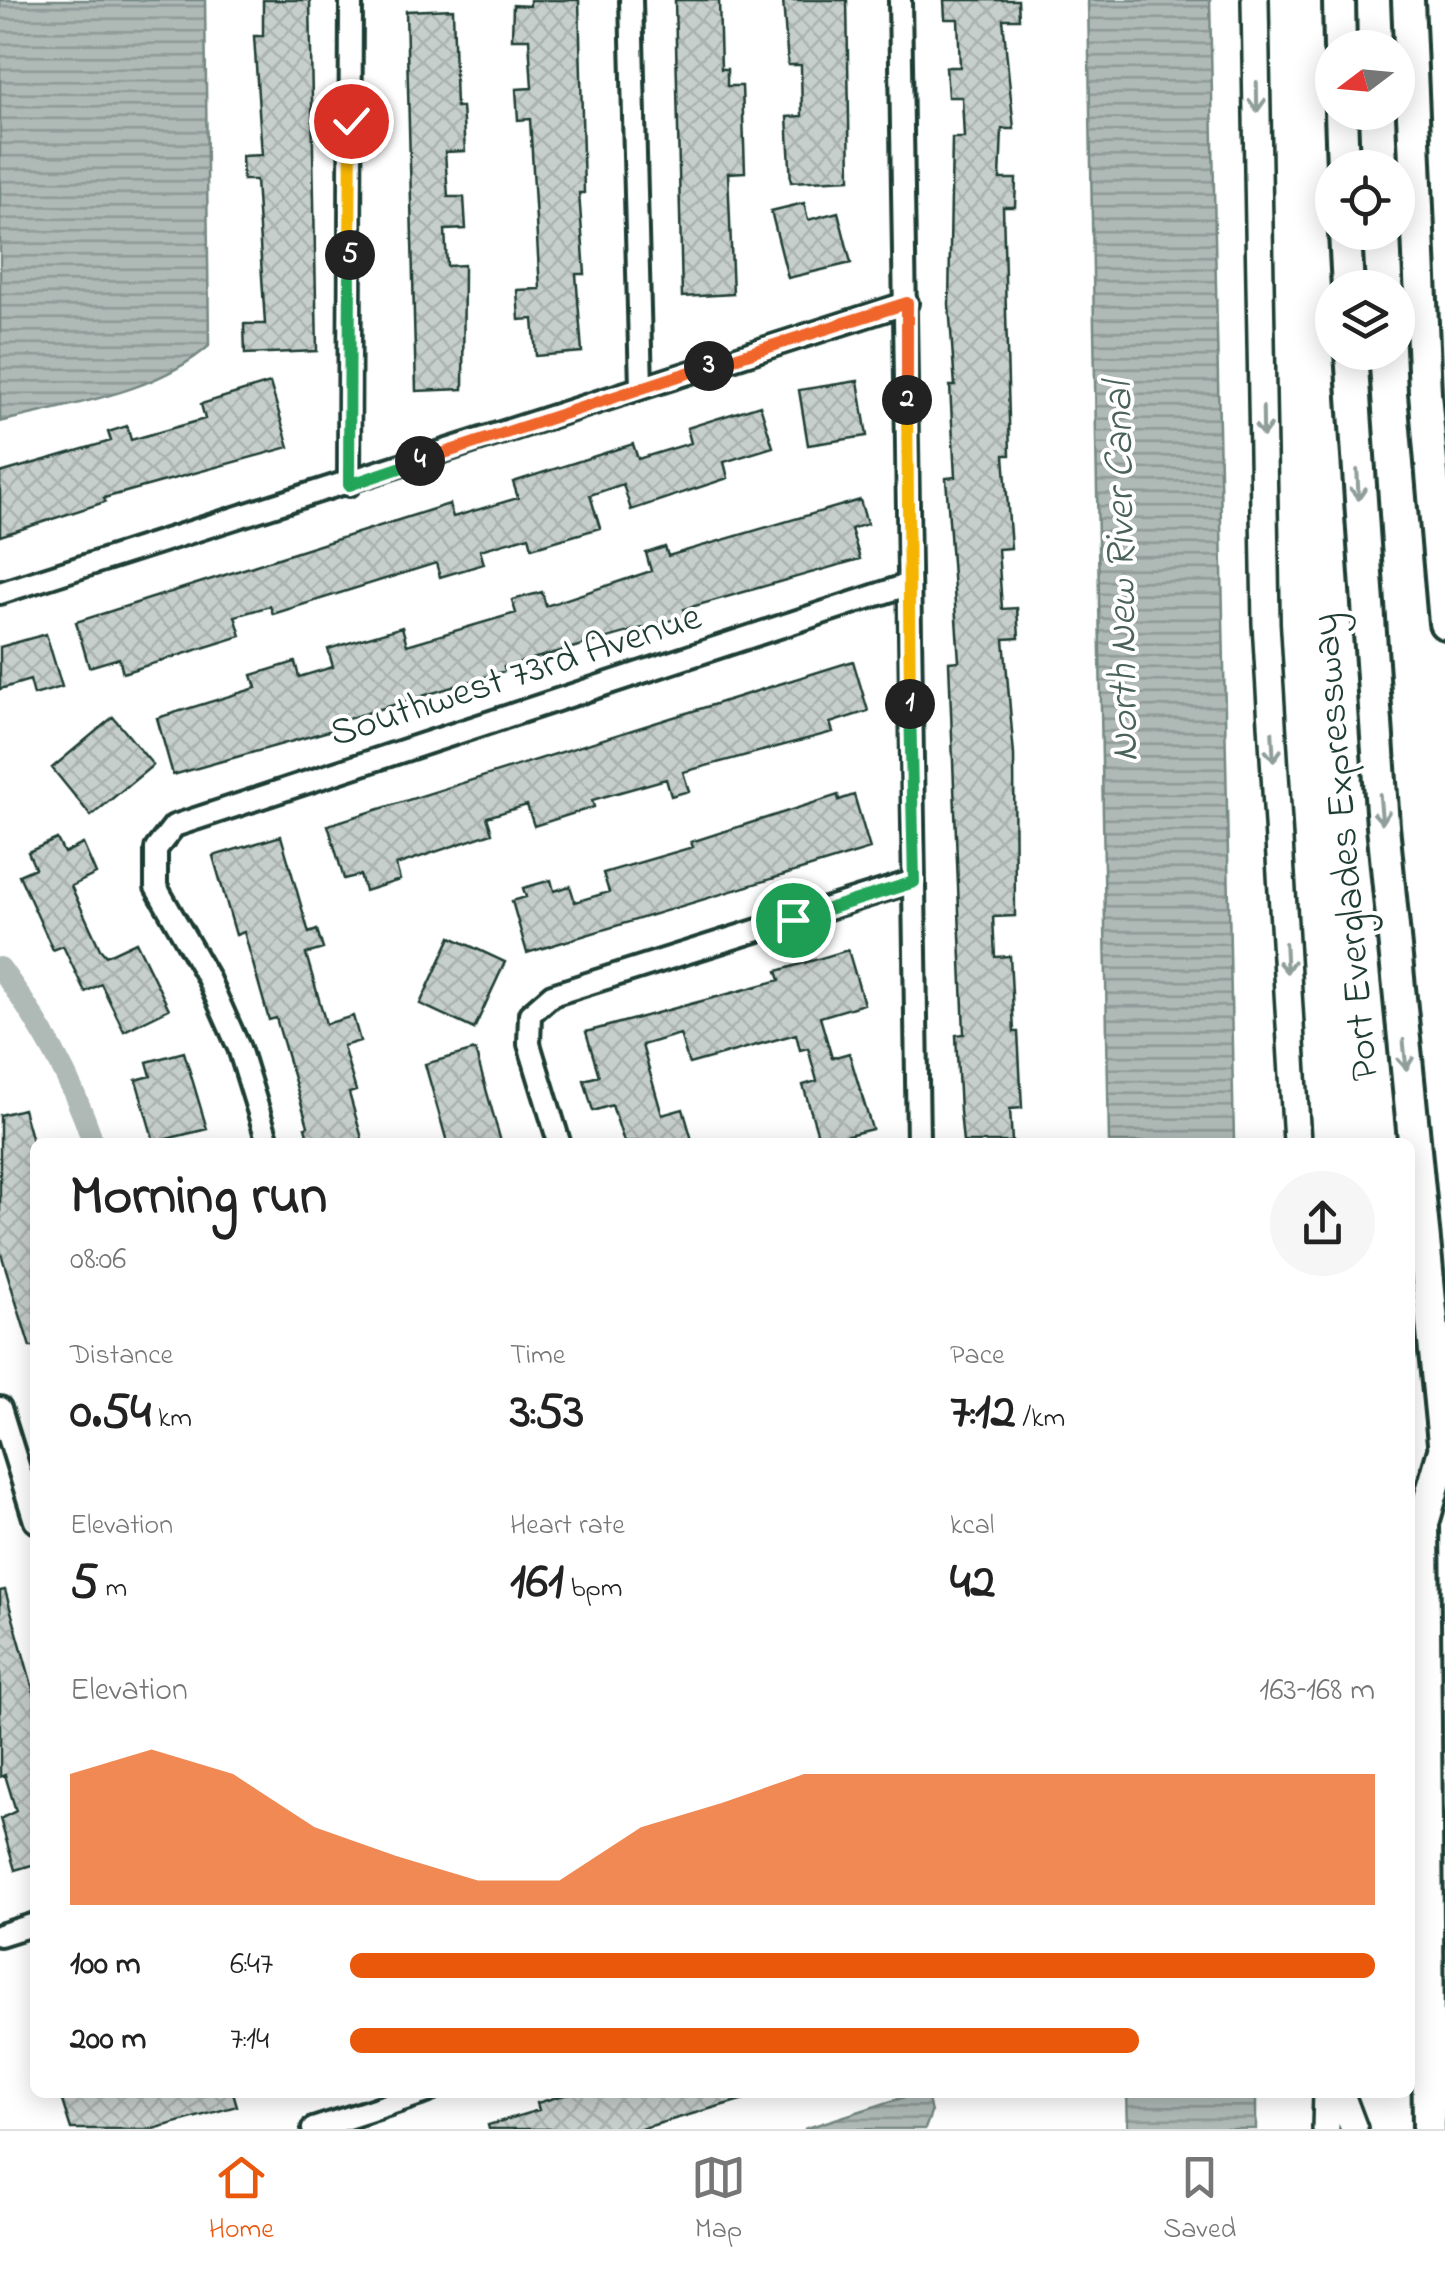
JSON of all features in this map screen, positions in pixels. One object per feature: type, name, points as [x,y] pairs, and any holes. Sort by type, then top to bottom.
[{"type":"highway","points":[[1339,0],[1340,30]]},
{"type":"highway","points":[[1408,0],[1425,393],[1445,623]]},
{"type":"highway","name":"Port Everglades Expressway","points":[[1352,370],[1383,826],[1414,1138]]},
{"type":"highway","name":"Port Everglades Expressway","points":[[1415,1148],[1445,1450]]},
{"type":"highway","points":[[1429,2129],[1423,1523],[1445,1450]]},
{"type":"main road","points":[[1255,0],[1266,623],[1298,1138]]},
{"type":"main road","points":[[1326,2129],[1327,2098]]},
{"type":"main road","points":[[1342,2098],[1354,2129]]},
{"type":"street","points":[[349,485],[351,0]]},
{"type":"street","points":[[630,0],[641,387]]},
{"type":"street","points":[[900,0],[918,1138]]},
{"type":"street","points":[[0,593],[349,485],[907,303]]},
{"type":"street","name":"Southwest 73rd Avenue","points":[[267,1138],[239,1048],[207,976],[156,887],[156,848],[174,826],[907,584]]},
{"type":"street","points":[[558,1138],[529,1044],[530,1014],[552,996],[914,882]]},
{"type":"street","points":[[0,1408],[30,1505]]},
{"type":"street","points":[[0,1935],[30,1926]]},
{"type":"street","points":[[313,2129],[409,2098]]},
{"type":"water","points":[[0,0],[205,0],[209,346],[163,376],[137,386],[0,422]]},
{"type":"water","name":"North New River Canal","points":[[1088,0],[1210,0],[1234,1138],[1109,1138]]},
{"type":"water","points":[[901,2098],[927,2098],[931,2113],[925,2129],[804,2129]]},
{"type":"water","points":[[1127,2098],[1256,2098],[1256,2129],[1128,2129]]},
{"type":"building","points":[[263,0],[310,0],[317,351],[245,354],[244,324],[265,324],[256,180],[243,180],[242,156],[262,155],[254,36],[263,36]]},
{"type":"building","points":[[530,0],[579,0],[584,193],[579,193],[585,274],[576,274],[582,352],[536,356],[533,319],[519,320],[517,290],[540,289],[530,119],[518,120],[516,89],[532,88],[529,39],[512,39],[513,5],[530,6]]},
{"type":"building","points":[[675,0],[719,0],[721,69],[727,69],[727,86],[742,86],[745,172],[728,173],[733,294],[682,297]]},
{"type":"building","points":[[783,0],[847,0],[850,179],[791,182],[787,117],[802,116],[801,65],[788,65]]},
{"type":"building","points":[[944,0],[1018,0],[1019,19],[1003,19],[1014,129],[1002,129],[1000,179],[1016,179],[1015,207],[1003,207],[1010,455],[1004,455],[1011,548],[998,549],[1002,609],[1017,608],[1019,638],[1004,639],[1014,755],[1015,916],[993,917],[995,957],[1010,956],[1014,1032],[1018,1032],[1022,1108],[1010,1109],[1012,1138],[963,1138],[960,1111],[956,1035],[964,1034],[949,662],[959,661],[946,478],[955,477],[950,386],[955,386],[949,304],[952,138],[964,138],[962,97],[948,97],[946,67],[960,67],[958,19],[945,19]]},
{"type":"building","points":[[453,9],[456,107],[462,107],[465,151],[445,152],[448,197],[464,197],[466,229],[445,230],[447,266],[464,265],[463,389],[416,391],[406,11]]},
{"type":"building","points":[[804,203],[808,220],[838,212],[851,263],[788,278],[771,211]]},
{"type":"building","points":[[858,381],[867,436],[808,445],[799,390]]},
{"type":"building","points":[[270,383],[289,447],[104,498],[105,502],[0,536],[0,473],[111,441],[108,432],[127,426],[131,440],[205,419],[201,404]]},
{"type":"building","points":[[760,405],[773,447],[724,462],[728,478],[631,510],[623,484],[590,495],[600,528],[532,548],[529,536],[480,550],[484,564],[440,577],[436,563],[273,614],[270,606],[235,616],[241,636],[123,673],[119,658],[89,667],[76,622],[449,504],[453,517],[518,498],[513,482],[633,444],[638,459],[691,443],[687,428]]},
{"type":"building","points":[[860,500],[867,524],[851,529],[860,559],[684,609],[686,616],[504,667],[505,671],[331,724],[332,730],[173,775],[157,718],[256,688],[252,675],[295,662],[299,677],[333,667],[328,649],[402,627],[407,645],[516,613],[512,600],[542,592],[546,606],[651,571],[646,553],[665,547],[668,556]]},
{"type":"building","points":[[46,634],[62,687],[34,695],[30,680],[0,689],[0,647]]},
{"type":"building","points":[[853,661],[868,711],[830,723],[833,732],[683,772],[689,791],[671,796],[666,779],[592,800],[594,807],[534,826],[527,805],[487,817],[492,833],[396,865],[400,880],[365,891],[360,875],[344,879],[328,825]]},
{"type":"building","points":[[113,717],[153,765],[91,816],[52,768]]},
{"type":"building","points":[[838,795],[839,800],[854,795],[870,849],[527,953],[512,901],[526,897],[523,888],[551,880],[554,891],[570,886],[575,902],[609,892],[603,873],[693,847],[691,842]]},
{"type":"building","points":[[281,836],[309,933],[317,930],[323,949],[306,954],[326,1024],[353,1016],[360,1041],[343,1046],[356,1091],[349,1093],[362,1138],[308,1138],[308,1126],[276,1018],[269,1020],[244,932],[236,935],[213,856]]},
{"type":"building","points":[[57,839],[64,853],[83,844],[96,874],[71,886],[100,949],[106,956],[136,942],[169,1009],[124,1031],[101,984],[85,992],[63,946],[53,950],[19,875],[35,868],[28,852]]},
{"type":"building","points":[[451,937],[505,962],[474,1029],[420,1004]]},
{"type":"building","points":[[848,950],[864,1004],[820,1017],[832,1058],[849,1053],[872,1129],[819,1138],[803,1085],[817,1081],[808,1048],[800,1050],[796,1034],[689,1064],[680,1034],[642,1045],[662,1115],[683,1109],[691,1138],[623,1138],[612,1105],[593,1111],[584,1080],[599,1076],[586,1032],[780,980],[777,971]]},
{"type":"building","points":[[475,1050],[500,1138],[446,1138],[425,1064]]},
{"type":"building","points":[[184,1052],[207,1129],[153,1138],[136,1080],[151,1076],[147,1062]]},
{"type":"building","points":[[23,1109],[31,1138],[30,1347],[0,1250],[0,1115]]},
{"type":"building","points":[[5,1590],[30,1678],[30,1866],[15,1870],[0,1819],[16,1811],[5,1775],[0,1777],[0,1591]]},
{"type":"building","points":[[235,2098],[237,2106],[153,2129],[71,2129],[62,2101]]},
{"type":"building","points":[[554,2098],[748,2098],[640,2129],[489,2129],[488,2125],[539,2110],[537,2103]]},
{"type":"waterway","points":[[0,968],[54,1052],[91,1138]]},
{"type":"route","points":[[351,121],[349,485],[907,303],[907,584],[914,882],[793,920]]}]
